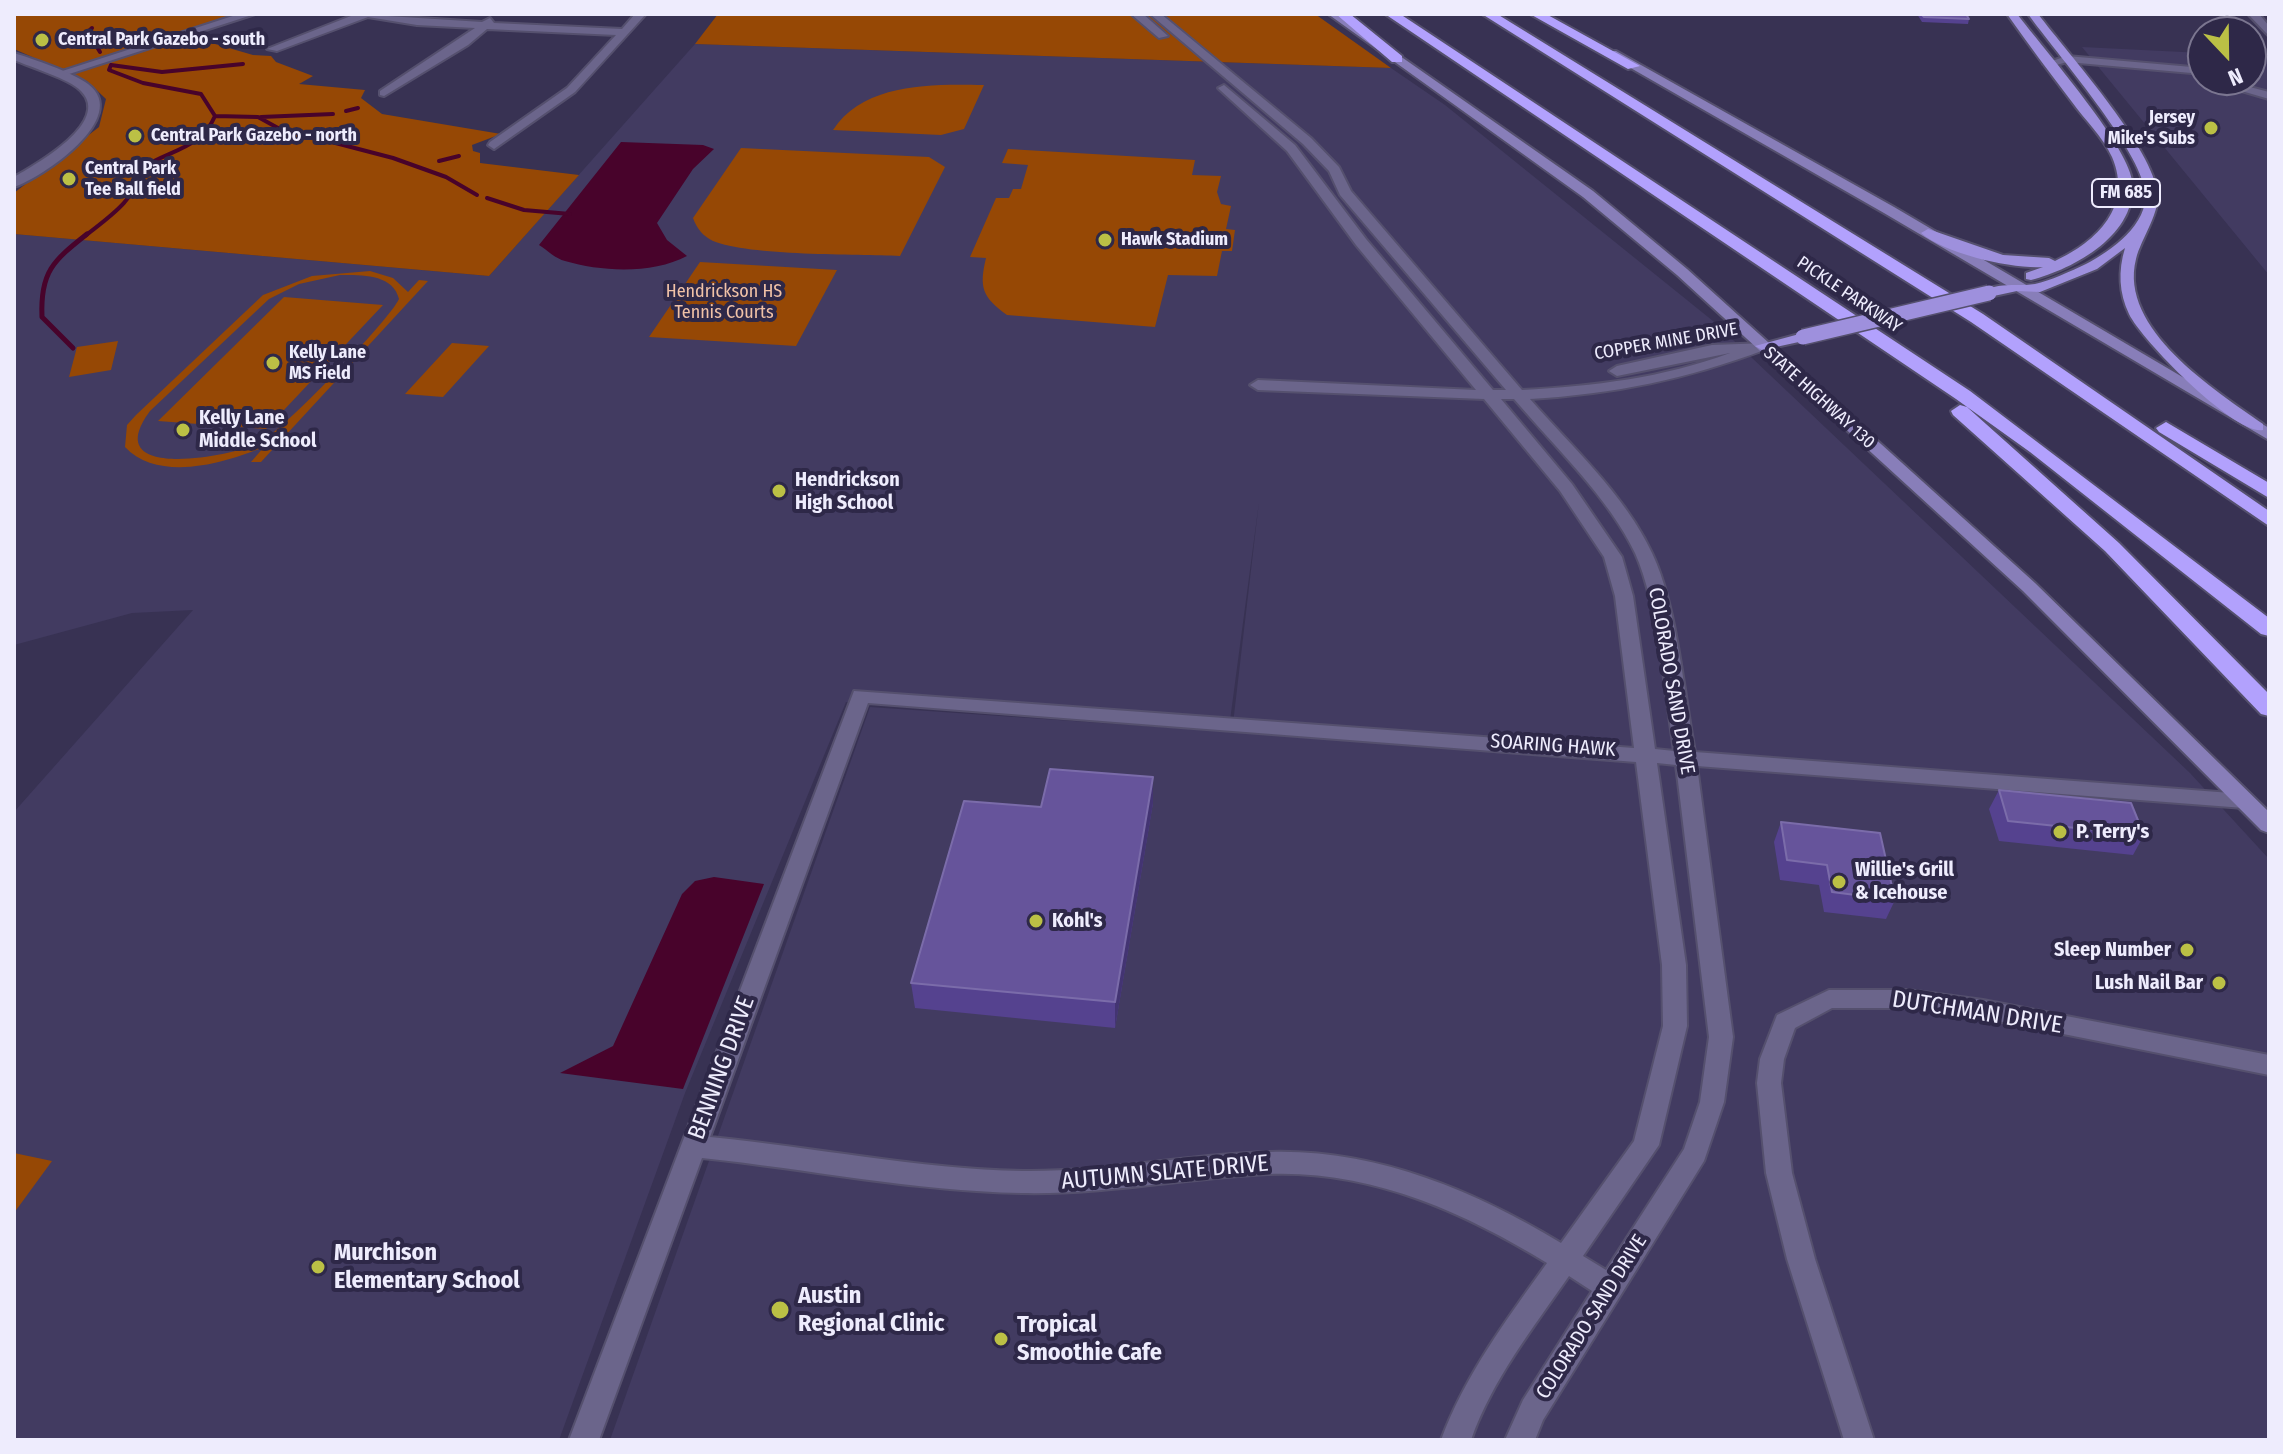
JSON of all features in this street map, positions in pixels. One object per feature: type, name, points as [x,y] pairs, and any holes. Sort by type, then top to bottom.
[{"type":"highway","points":[[1342,14],[1397,59]]},
{"type":"highway","name":"PICKLE PARKWAY","points":[[1391,14],[2037,448],[2269,629]]},
{"type":"highway","points":[[1488,14],[1977,318],[2269,520]]},
{"type":"highway","points":[[1536,14],[1633,66]]},
{"type":"highway","points":[[1977,318],[2066,366],[2269,492]]},
{"type":"highway","points":[[1889,349],[2112,547],[2269,708]]},
{"type":"main road","name":"STATE HIGHWAY 130","points":[[1333,14],[1588,194],[1682,272],[2029,587],[2269,825]]},
{"type":"main road","points":[[1544,14],[1928,233],[2263,431]]},
{"type":"main road","name":"FM 685","points":[[2012,14],[2117,155],[2126,189],[2124,205],[2113,226],[2073,259],[2019,280],[2017,287]]},
{"type":"main road","name":"FM 685","points":[[2033,14],[2141,158],[2148,175],[2149,209],[2137,233],[2126,271],[2130,297],[2142,322],[2164,352],[2263,431]]},
{"type":"main road","points":[[1928,233],[2010,261],[2042,263],[2073,259]]},
{"type":"main road","name":"FM 685","points":[[1762,346],[2017,287],[2035,289],[2092,266],[2137,233]]},
{"type":"street","points":[[59,74],[250,14]]},
{"type":"street","points":[[273,49],[368,14],[417,22],[624,32]]},
{"type":"street","points":[[384,93],[464,43],[498,14]]},
{"type":"street","points":[[494,145],[571,90],[641,14]]},
{"type":"street","name":"COLORADO SAND DRIVE","points":[[1136,14],[1300,159],[1361,242],[1623,517],[1644,554],[1657,592],[1685,756],[1721,1037],[1712,1102],[1695,1153],[1533,1410],[1520,1440]]},
{"type":"street","name":"COLORADO SAND DRIVE","points":[[1155,14],[1307,141],[1335,170],[1345,192],[1500,390],[1591,520],[1613,557],[1624,596],[1674,965],[1675,1026],[1646,1145],[1508,1340],[1465,1415],[1456,1440]]},
{"type":"street","points":[[2253,14],[2269,33]]},
{"type":"street","points":[[14,56],[59,74],[94,95],[94,120],[74,140],[14,183]]},
{"type":"street","points":[[2049,64],[2135,63],[2187,69]]},
{"type":"street","points":[[2135,63],[2146,72]]},
{"type":"street","points":[[2071,64],[2187,77]]},
{"type":"street","points":[[1278,137],[1307,141]]},
{"type":"street","name":"COPPER MINE DRIVE","points":[[1258,385],[1382,391],[1500,390],[1650,379],[1727,363],[1762,346]]},
{"type":"street","name":"SOARING HAWK","points":[[861,696],[1647,753],[2244,801]]},
{"type":"street","name":"BENNING DRIVE","points":[[584,1440],[861,696]]},
{"type":"street","name":"DUTCHMAN DRIVE","points":[[1859,1440],[1801,1259],[1779,1173],[1769,1083],[1772,1059],[1785,1022],[1829,999],[1908,999],[1983,1009],[2269,1065]]},
{"type":"street","name":"AUTUMN SLATE DRIVE","points":[[693,1146],[1016,1182],[1095,1182],[1272,1163],[1348,1166],[1406,1181],[1490,1215],[1611,1288]]},
{"type":"shaded area","points":[[695,44],[1391,68],[1445,105],[1713,321],[2190,773],[2269,859],[2269,1440],[610,1440],[870,707],[1232,732],[1259,502],[1229,728],[846,702],[685,1093],[559,1440],[14,1440],[14,812],[193,610],[132,613],[14,645],[14,234],[489,276]]},
{"type":"shaded area","points":[[2082,47],[2187,52],[2187,96],[2267,96],[2269,56],[2269,275]]},
{"type":"shaded area","points":[[621,142],[703,145],[714,149],[693,169],[657,223],[667,240],[687,256],[659,266],[627,269],[579,265],[558,258],[539,245]]},
{"type":"shaded area","points":[[714,877],[764,884],[683,1089],[560,1073],[613,1046],[682,894],[695,881]]},
{"type":"green space","points":[[14,14],[234,14],[177,33],[253,55],[271,56],[276,62],[313,76],[299,84],[365,90],[361,98],[382,114],[501,134],[472,145],[473,151],[480,153],[480,163],[579,175],[489,276],[14,234],[14,193],[99,127],[106,99],[87,81],[14,49]]},
{"type":"green space","points":[[718,14],[1315,14],[1391,68],[695,44]]},
{"type":"green space","points":[[984,85],[964,129],[941,135],[833,130],[846,114],[881,94],[922,86]]},
{"type":"green space","points":[[741,148],[929,157],[945,167],[900,256],[776,252],[713,241],[701,232],[693,218]]},
{"type":"green space","name":"Hawk Stadium","points":[[1008,149],[1195,160],[1192,175],[1221,176],[1217,192],[1221,204],[1231,206],[1226,229],[1235,230],[1232,251],[1222,251],[1217,276],[1168,275],[1155,327],[1007,315],[992,303],[984,291],[986,258],[970,257],[996,198],[1009,198],[1013,189],[1021,189],[1028,165],[1002,163]]},
{"type":"green space","name":"Hendrickson HS Tennis Courts","points":[[700,262],[837,270],[796,346],[649,337]]},
{"type":"green space","points":[[370,271],[393,278],[408,292],[419,280],[428,281],[261,462],[251,462],[264,447],[212,464],[174,467],[139,458],[125,447],[127,425],[136,415],[263,295],[312,276]],"holes":[[[340,275],[383,280],[396,291],[399,299],[356,351],[271,435],[243,449],[197,458],[153,456],[141,448],[138,433],[150,411],[269,299],[299,284]]]},
{"type":"green space","name":"Kelly Lane MS Field","points":[[284,297],[383,305],[266,429],[158,421]]},
{"type":"green space","points":[[118,341],[111,370],[69,377],[77,347]]},
{"type":"green space","points":[[452,343],[489,346],[443,397],[405,394]]},
{"type":"green space","points":[[14,1153],[52,1161],[14,1213]]},
{"type":"building","points":[[1921,14],[1966,14],[1969,19],[1924,17]]},
{"type":"building","name":"Kohl's","points":[[1050,769],[1153,777],[1115,1002],[911,983],[964,801],[1041,807]]},
{"type":"building","points":[[1999,790],[2131,803],[2144,835],[2008,821]]},
{"type":"building","points":[[1781,822],[1880,833],[1895,900],[1832,892],[1827,865],[1787,860]]},
{"type":"waterway","points":[[92,28],[88,32],[100,52]]},
{"type":"waterway","points":[[215,116],[201,94],[143,83],[109,70],[111,65],[162,72],[243,64]]},
{"type":"waterway","points":[[346,111],[358,108]]},
{"type":"waterway","points":[[261,117],[333,114]]},
{"type":"waterway","points":[[85,236],[128,199],[142,168],[193,142],[209,127],[215,116]]},
{"type":"waterway","points":[[215,116],[258,117],[278,128],[393,158],[446,177],[477,195]]},
{"type":"waterway","points":[[439,161],[459,156]]},
{"type":"waterway","points":[[487,198],[524,210],[570,214]]},
{"type":"waterway","points":[[73,348],[42,317],[43,289],[57,260],[87,234]]},
{"type":"place","name":"Central Park Gazebo - south","points":[[42,40]]},
{"type":"place","name":"Jersey Mike's Subs","points":[[2211,128]]},
{"type":"place","name":"Central Park Gazebo - north","points":[[135,136]]},
{"type":"place","name":"Central Park Tee Ball field","points":[[69,179]]},
{"type":"place","name":"Hawk Stadium","points":[[1105,240]]},
{"type":"place","name":"Kelly Lane MS Field","points":[[273,363]]},
{"type":"place","name":"Kelly Lane Middle School","points":[[183,430]]},
{"type":"place","name":"Hendrickson High School","points":[[779,491]]},
{"type":"place","name":"P. Terry's","points":[[2060,832]]},
{"type":"place","name":"Willie's Grill & Icehouse","points":[[1839,882]]},
{"type":"place","name":"Kohl's","points":[[1036,921]]},
{"type":"place","name":"Sleep Number","points":[[2187,950]]},
{"type":"place","name":"Lush Nail Bar","points":[[2219,983]]},
{"type":"place","name":"Murchison Elementary School","points":[[318,1267]]},
{"type":"place","name":"Austin Regional Clinic","points":[[780,1310]]},
{"type":"place","name":"Tropical Smoothie Cafe","points":[[1001,1339]]}]
